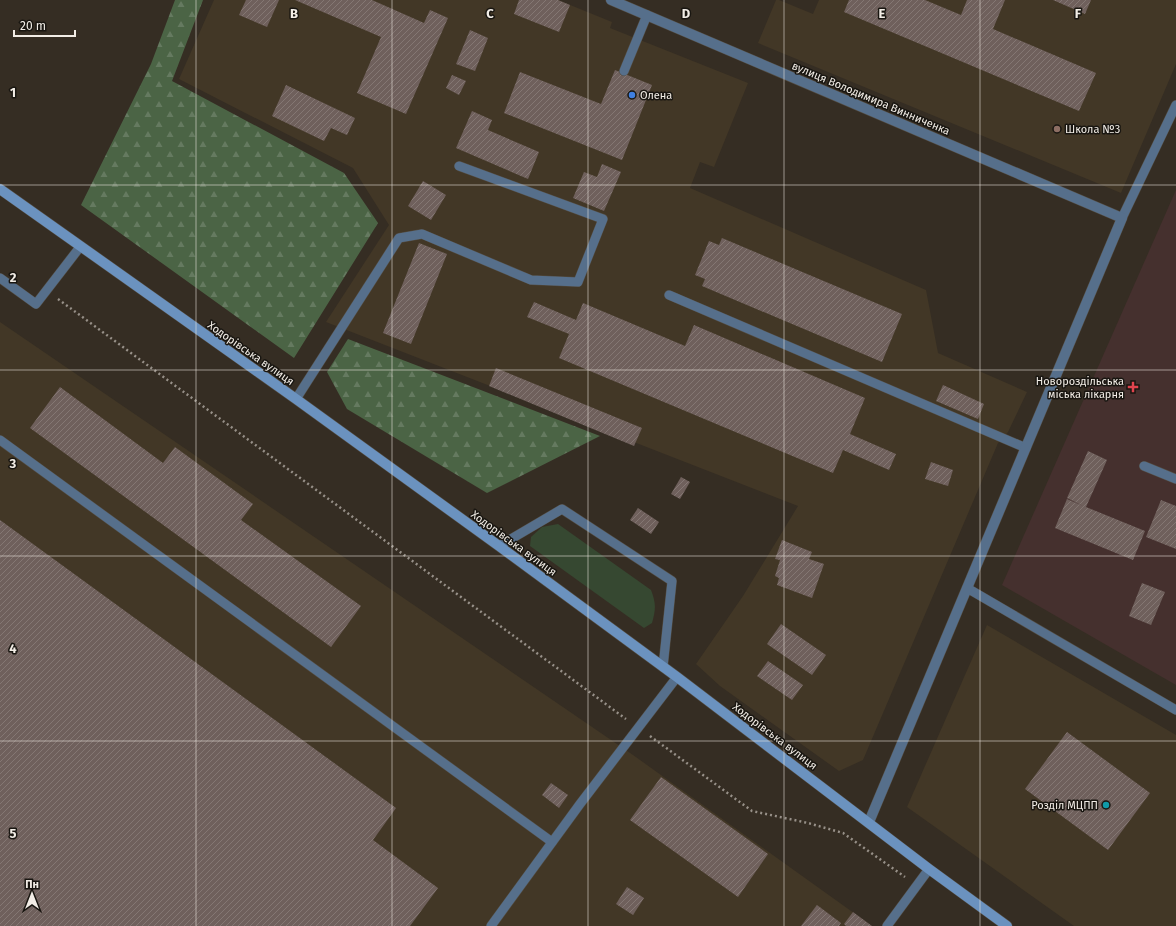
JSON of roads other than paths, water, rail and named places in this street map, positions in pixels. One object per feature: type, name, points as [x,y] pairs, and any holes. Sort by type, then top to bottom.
[{"type":"main road","name":"Ходорівська вулиця","points":[[0,189],[296,399],[499,546],[677,677],[1007,926]]},
{"type":"street","name":"вулиця Володимира Винниченка","points":[[611,0],[1122,218]]},
{"type":"street","points":[[869,822],[1122,218]]},
{"type":"lane","points":[[624,71],[647,15]]},
{"type":"lane","points":[[1122,218],[1176,105]]},
{"type":"lane","points":[[296,399],[399,238],[422,234],[531,280],[578,282],[603,219],[459,166]]},
{"type":"lane","points":[[0,278],[36,304],[80,247]]},
{"type":"lane","points":[[668,295],[1026,448]]},
{"type":"lane","points":[[0,440],[552,842]]},
{"type":"lane","points":[[1144,466],[1176,479]]},
{"type":"lane","points":[[499,546],[562,509],[672,581],[663,667]]},
{"type":"lane","points":[[967,588],[1176,710]]},
{"type":"lane","points":[[491,926],[552,842],[677,677]]},
{"type":"lane","points":[[887,926],[929,868]]},
{"type":"place","name":"Олена","points":[[632,95]]},
{"type":"place","name":"Школа №3","points":[[1057,129]]},
{"type":"place","name":"Новороздільська міська лікарня","points":[[1133,387]]},
{"type":"place","name":"Розділ МЦПП","points":[[1106,805]]}]
